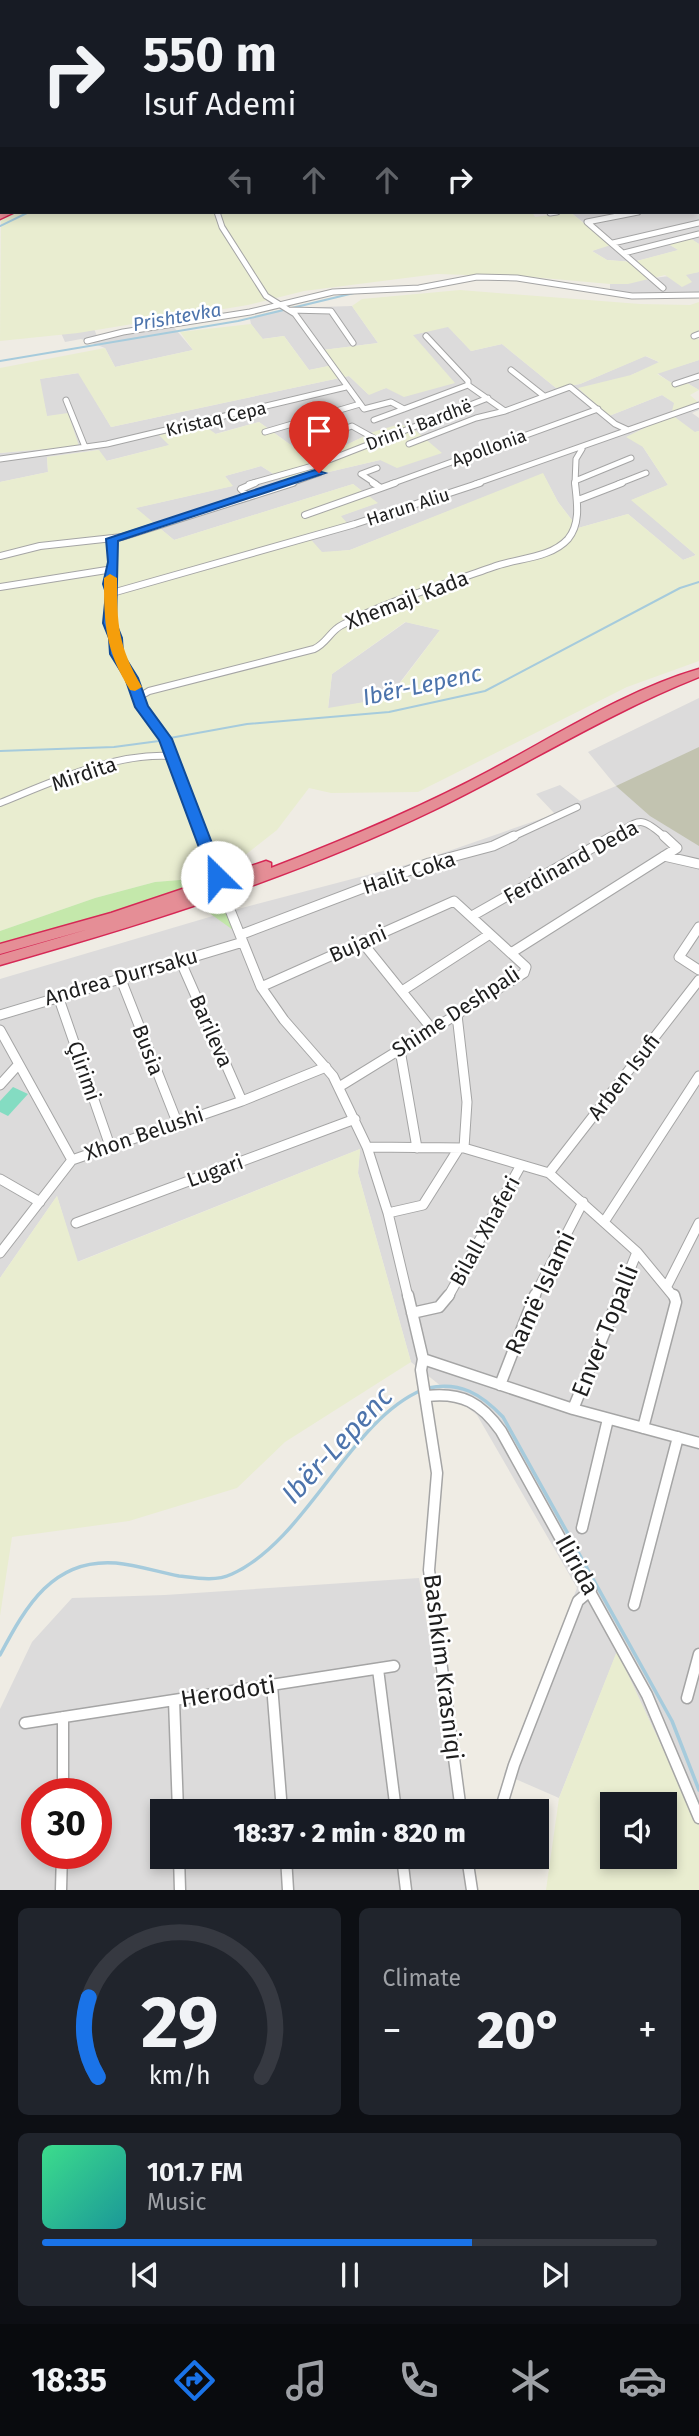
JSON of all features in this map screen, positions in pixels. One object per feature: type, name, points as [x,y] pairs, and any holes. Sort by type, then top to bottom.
[{"type":"highway","points":[[0,949],[192,892],[323,844],[424,799],[633,691],[699,666]]},
{"type":"highway","points":[[0,960],[195,902],[330,851],[432,806],[625,704],[699,673]]},
{"type":"street","points":[[218,214],[222,227],[266,296],[295,314],[364,409],[391,402],[404,409]]},
{"type":"street","points":[[628,214],[587,222],[663,288]]},
{"type":"street","points":[[613,243],[699,223]]},
{"type":"street","points":[[624,253],[699,234]]},
{"type":"street","points":[[87,341],[122,332],[283,307],[333,292],[419,288],[477,277],[517,278],[632,296],[699,295]]},
{"type":"street","points":[[283,307],[331,311],[353,343]]},
{"type":"street","points":[[426,336],[468,381],[468,385],[505,411]]},
{"type":"street","points":[[512,370],[544,396]]},
{"type":"street","points":[[674,384],[699,376]]},
{"type":"street","points":[[374,420],[468,385]]},
{"type":"street","name":"Kristaq Cepa","points":[[0,459],[85,447],[346,387]]},
{"type":"street","points":[[409,444],[476,418],[505,411],[571,387],[628,430]]},
{"type":"street","name":"Drini i Bardhë","points":[[249,497],[241,489],[243,486],[316,465],[488,398]]},
{"type":"street","points":[[66,400],[85,447]]},
{"type":"street","points":[[265,432],[360,404]]},
{"type":"street","name":"Harun Aliu","points":[[112,593],[336,530],[582,449],[699,405]]},
{"type":"street","name":"Apollonia","points":[[305,515],[502,441],[598,409]]},
{"type":"street","points":[[301,443],[352,426],[379,441]]},
{"type":"street","points":[[582,449],[573,466],[578,500],[646,473]]},
{"type":"street","points":[[575,481],[631,458]]},
{"type":"street","points":[[0,556],[40,546],[112,539],[318,474],[316,465]]},
{"type":"street","points":[[377,468],[361,474],[381,488]]},
{"type":"street","name":"Xhemajl Kada","points":[[139,698],[149,691],[303,652],[321,645],[334,629],[357,618],[494,566],[561,545],[574,531],[578,500]]},
{"type":"street","points":[[112,539],[110,623],[116,638],[116,654],[132,678],[142,707],[162,733],[217,877]]},
{"type":"street","points":[[0,587],[113,569]]},
{"type":"street","name":"Mirdita","points":[[0,803],[114,763],[148,755],[170,756]]},
{"type":"street","name":"Halit Coka","points":[[241,938],[429,863],[493,846],[577,807]]},
{"type":"street","name":"Ferdinand Deda","points":[[471,916],[640,821],[647,821],[677,848],[511,953]]},
{"type":"street","points":[[664,856],[699,864]]},
{"type":"street","points":[[226,900],[261,987],[284,1020],[326,1067],[339,1087],[367,1147],[388,1213],[423,1359],[424,1383],[428,1396]]},
{"type":"street","name":"Shime Deshpali","points":[[339,1087],[524,973],[526,967],[454,901]]},
{"type":"street","name":"Bujani","points":[[261,987],[454,901]]},
{"type":"street","points":[[699,927],[679,957],[699,970]]},
{"type":"street","points":[[402,990],[490,934]]},
{"type":"street","name":"Andrea Durrsaku","points":[[0,1015],[180,960],[241,938]]},
{"type":"street","points":[[362,942],[432,1029]]},
{"type":"street","name":"Barileva","points":[[180,960],[242,1101]]},
{"type":"street","name":"Busia","points":[[120,978],[177,1122]]},
{"type":"street","name":"Arben Isufi","points":[[549,1173],[699,980]]},
{"type":"street","name":"Çlirimi","points":[[58,996],[110,1146]]},
{"type":"street","points":[[388,1213],[423,1205],[462,1148],[467,1102],[457,1015]]},
{"type":"street","points":[[0,1030],[72,1160]]},
{"type":"street","points":[[400,1050],[417,1147]]},
{"type":"street","points":[[0,1085],[18,1065]]},
{"type":"street","name":"Xhon Belushi","points":[[0,1253],[72,1160],[242,1101],[326,1067]]},
{"type":"street","points":[[604,1222],[699,1076]]},
{"type":"street","name":"Lugari","points":[[76,1223],[355,1119]]},
{"type":"street","points":[[367,1147],[462,1148],[549,1173],[637,1252],[667,1286],[676,1302],[643,1428]]},
{"type":"street","name":"Bilall Xhaferi","points":[[412,1313],[439,1307],[446,1301],[464,1264],[521,1165]]},
{"type":"street","points":[[0,1179],[40,1202]]},
{"type":"street","name":"Ramë Islami","points":[[500,1385],[528,1309],[583,1202]]},
{"type":"street","points":[[667,1286],[699,1223]]},
{"type":"street","name":"Enver Topalli","points":[[573,1409],[637,1252]]},
{"type":"street","points":[[423,1359],[573,1409],[699,1443]]},
{"type":"street","name":"Ilirida","points":[[428,1396],[465,1396],[485,1410],[518,1458],[647,1695],[699,1818]]},
{"type":"street","name":"Bashkim Krasniqi","points":[[428,1396],[437,1473],[429,1570],[459,1799]]},
{"type":"street","points":[[582,1528],[608,1419]]},
{"type":"street","points":[[634,1605],[678,1437]]},
{"type":"street","points":[[504,1799],[514,1765],[578,1601],[591,1590]]},
{"type":"street","points":[[687,1698],[699,1654]]},
{"type":"street","name":"Herodoti","points":[[25,1723],[394,1666]]},
{"type":"street","points":[[377,1669],[394,1799]]},
{"type":"street","points":[[272,1685],[281,1799]]},
{"type":"street","points":[[174,1700],[178,1799]]},
{"type":"street","points":[[63,1778],[64,1717]]},
{"type":"street","points":[[61,1890],[62,1869]]},
{"type":"street","points":[[179,1869],[180,1890]]},
{"type":"street","points":[[287,1869],[288,1890]]},
{"type":"street","points":[[403,1869],[406,1890]]},
{"type":"street","points":[[470,1869],[472,1890]]},
{"type":"shaded area","points":[[1,214],[533,214],[535,217],[572,214],[611,245],[592,251],[607,260],[633,262],[678,250],[667,243],[690,238],[699,244],[699,272],[686,275],[692,282],[682,287],[665,275],[628,284],[610,284],[532,277],[437,274],[304,291],[248,305],[78,333],[0,341]]},
{"type":"shaded area","points":[[572,214],[699,214],[699,244],[689,238],[668,244],[679,250],[633,262],[607,260],[592,251],[610,244]]},
{"type":"shaded area","points":[[70,272],[97,336],[172,325],[193,350],[115,367],[105,348],[81,339],[65,342],[36,275]]},
{"type":"shaded area","points":[[699,272],[699,292],[640,295],[610,293],[610,284]]},
{"type":"shaded area","points":[[460,290],[640,304],[690,305],[699,302],[699,333],[694,335],[699,340],[699,360],[657,374],[677,386],[687,383],[699,390],[690,395],[699,403],[672,415],[695,432],[699,431],[699,661],[627,687],[418,792],[331,793],[309,788],[277,830],[217,877],[155,882],[95,898],[0,931],[0,482],[48,472],[47,457],[99,450],[107,461],[169,445],[159,435],[203,425],[216,434],[259,422],[313,461],[373,432],[400,424],[416,431],[442,453],[397,468],[380,460],[286,482],[261,466],[225,476],[233,486],[136,508],[174,540],[353,484],[378,503],[341,516],[347,523],[306,534],[322,552],[350,550],[543,473],[558,502],[578,528],[628,514],[683,560],[696,555],[631,500],[668,485],[643,447],[626,437],[671,415],[674,403],[662,395],[609,416],[578,388],[631,375],[659,362],[646,356],[580,384],[556,388],[502,344],[471,351],[448,327],[413,335],[455,383],[404,397],[386,388],[369,395],[349,376],[111,427],[78,373],[40,379],[47,416],[68,413],[79,446],[0,453],[0,368],[105,348],[115,367],[193,350],[180,332],[251,324],[263,339],[284,336],[309,370],[333,365],[323,350],[378,343],[352,306],[362,299]],"holes":[[[405,622],[440,630],[389,698],[328,708],[332,674]]]},
{"type":"shaded area","points":[[265,292],[289,308],[352,306],[378,343],[323,350],[334,365],[309,370],[284,336],[262,339],[251,324],[250,319],[282,310],[261,297]]},
{"type":"shaded area","points":[[448,326],[471,351],[502,344],[556,388],[580,384],[645,356],[661,363],[631,375],[609,416],[662,395],[675,403],[672,414],[699,403],[699,410],[692,413],[699,418],[699,431],[643,447],[668,485],[632,500],[696,555],[683,560],[628,514],[578,528],[558,502],[543,474],[350,550],[321,553],[306,534],[346,523],[340,516],[377,503],[353,484],[174,540],[135,508],[232,486],[225,476],[261,466],[286,482],[380,460],[373,432],[313,461],[259,422],[215,434],[160,435],[170,445],[106,461],[98,450],[47,457],[48,472],[0,482],[0,453],[78,446],[47,417],[39,379],[79,373],[111,427],[349,376],[368,394],[386,388],[454,383],[412,335]]},
{"type":"shaded area","points":[[699,360],[699,390],[687,383],[677,387],[657,373]]},
{"type":"shaded area","points":[[406,622],[440,630],[388,698],[328,709],[332,674]]},
{"type":"shaded area","points":[[699,698],[699,1826],[617,1652],[559,1798],[504,1774],[577,1588],[477,1415],[411,1362],[358,1173],[360,1149],[77,1262],[57,1196],[0,1278],[0,979],[223,913],[417,862],[555,814],[536,794],[560,785],[580,801],[616,786],[588,752]]},
{"type":"shaded area","points":[[699,747],[699,846],[650,816],[616,786]]},
{"type":"shaded area","points":[[360,1149],[358,1173],[411,1362],[285,1442],[237,1488],[129,1521],[12,1537],[0,1616],[0,1278],[57,1196],[78,1262]]},
{"type":"shaded area","points":[[419,1578],[457,1799],[150,1799],[150,1869],[470,1869],[474,1890],[0,1890],[0,1709],[32,1642],[72,1598],[165,1595]]},
{"type":"shaded area","points":[[617,1651],[699,1826],[699,1890],[546,1890],[559,1798]]},
{"type":"green space","points":[[217,877],[240,935],[194,902],[0,960],[0,931],[95,898],[155,882]]},
{"type":"green space","points":[[13,1087],[28,1094],[8,1116],[0,1112],[0,1101]]},
{"type":"waterway","points":[[0,226],[25,214]]},
{"type":"waterway","name":"Prishtevka","points":[[0,361],[238,321],[354,293]]},
{"type":"waterway","name":"Ibër-Lepenc","points":[[170,738],[247,724],[389,712],[485,691],[680,588],[699,582]]},
{"type":"waterway","name":"Ibër-Lepenc","points":[[0,751],[114,747],[159,741]]},
{"type":"waterway","name":"Ibër-Lepenc","points":[[428,1388],[450,1386],[469,1391],[503,1417],[672,1721],[699,1790]]},
{"type":"waterway","name":"Ibër-Lepenc","points":[[0,1655],[20,1619],[44,1589],[75,1568],[116,1563],[179,1576],[212,1579],[232,1574],[259,1558],[306,1509],[372,1427],[396,1405],[422,1390]]},
{"type":"slow traffic","points":[[110,578],[110,629],[116,638],[116,654],[135,687]]},
{"type":"route","points":[[217,877],[165,739],[142,707],[132,678],[116,654],[116,638],[110,629],[112,593],[109,584],[114,562],[112,539],[173,522],[319,473]]}]
